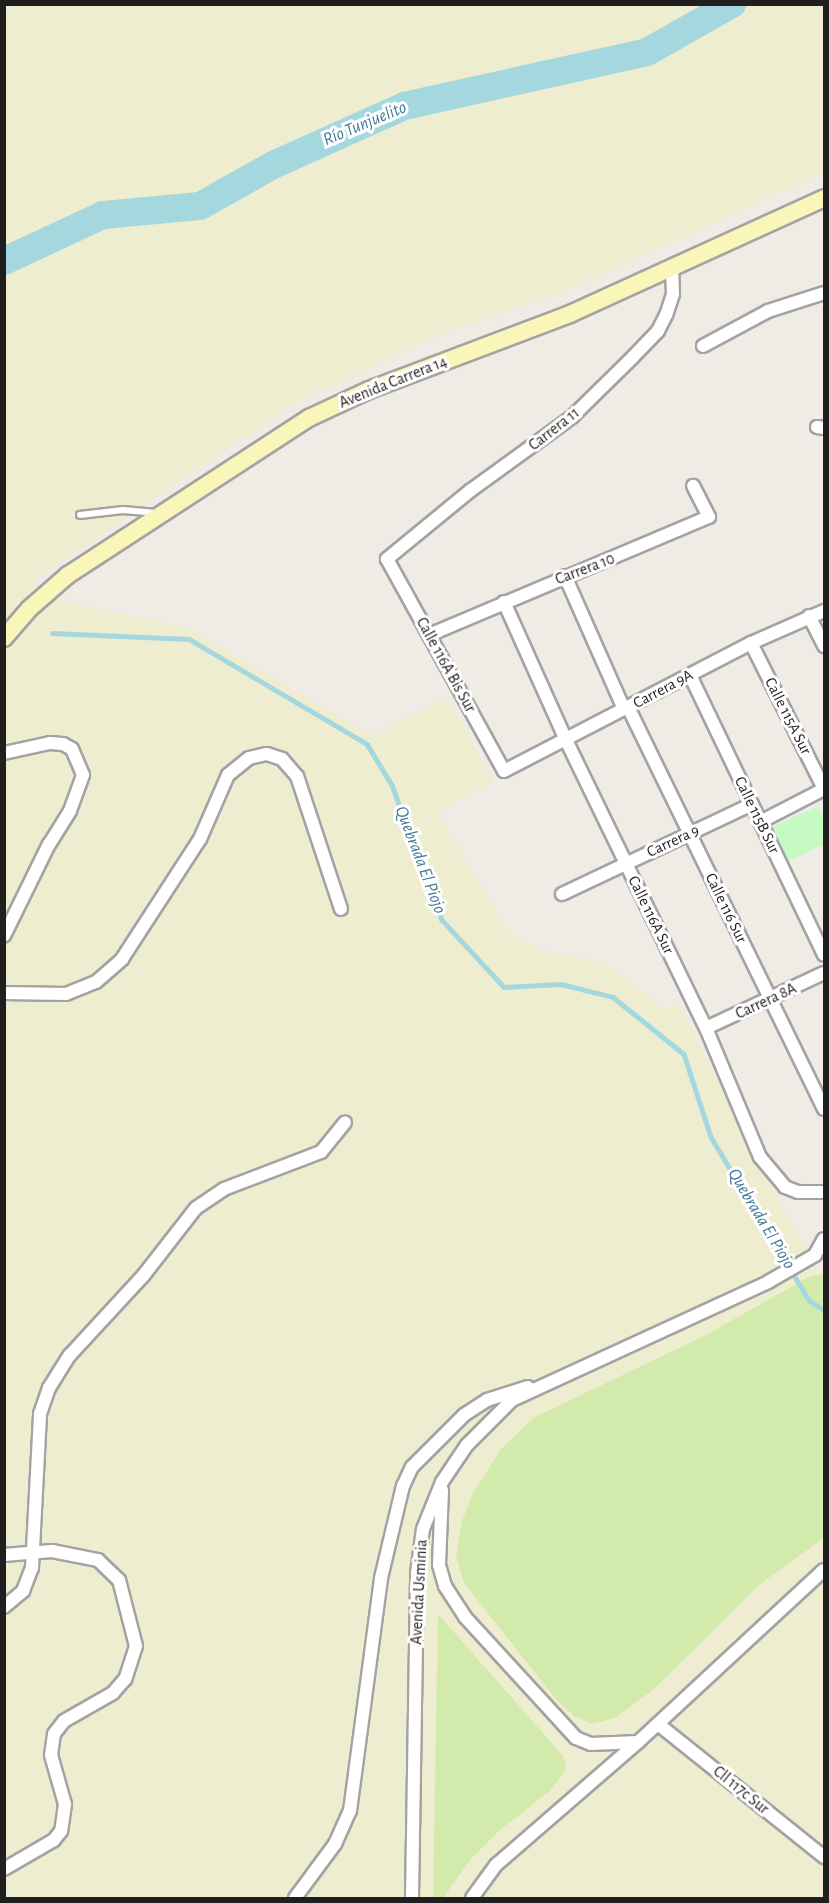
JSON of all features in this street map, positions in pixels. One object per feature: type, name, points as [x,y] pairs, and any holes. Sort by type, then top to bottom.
[{"type":"main road","name":"Avenida Carrera 14","points":[[4,638],[51,588],[277,437],[339,403],[570,314],[825,198]]},
{"type":"street","name":"Carrera 11","points":[[387,559],[471,490],[572,417],[633,357],[658,331],[666,315],[673,294],[672,266]]},
{"type":"street","points":[[703,346],[768,311],[825,293]]},
{"type":"street","name":"Carrera 10","points":[[429,635],[565,576],[665,538],[709,517],[693,486]]},
{"type":"street","name":"Calle 116A Bis Sur","points":[[387,559],[504,771]]},
{"type":"street","name":"Calle 116 Sur","points":[[565,576],[626,708],[825,1109]]},
{"type":"street","name":"Calle 116A Sur","points":[[504,602],[566,740],[706,1028],[745,1125],[774,1178],[798,1192],[825,1192]]},
{"type":"street","name":"Carrera 9A","points":[[504,771],[752,643],[809,616],[825,611]]},
{"type":"street","points":[[809,616],[825,646]]},
{"type":"street","name":"Calle 115A Sur","points":[[752,643],[825,789]]},
{"type":"street","name":"Calle 115B Sur","points":[[690,675],[825,955]]},
{"type":"street","points":[[4,753],[50,743],[63,744],[72,749],[83,775],[70,811],[49,844],[4,936]]},
{"type":"street","points":[[4,993],[66,994],[96,981],[122,959],[200,838],[228,775],[249,758],[267,754],[282,759],[297,776],[341,909]]},
{"type":"street","points":[[760,822],[825,789]]},
{"type":"street","name":"Carrera 9","points":[[562,894],[752,804]]},
{"type":"street","name":"Carrera 8A","points":[[706,1028],[825,973]]},
{"type":"street","points":[[4,1607],[23,1591],[34,1552],[39,1414],[49,1388],[70,1355],[143,1276],[196,1208],[224,1189],[321,1152],[345,1122]]},
{"type":"street","points":[[820,1259],[825,1239]]},
{"type":"street","name":"Avenida Usminia","points":[[412,1899],[417,1573],[423,1529],[442,1482],[491,1417],[539,1384],[797,1266],[820,1259]]},
{"type":"street","points":[[295,1899],[335,1844],[350,1811],[381,1578],[403,1486],[412,1467],[433,1442],[487,1400],[539,1384]]},
{"type":"street","points":[[442,1482],[440,1565],[446,1586],[465,1617],[576,1738],[591,1744],[638,1742]]},
{"type":"street","points":[[4,1555],[34,1552],[77,1553],[108,1567],[119,1580],[128,1602],[136,1646],[129,1670],[119,1686],[64,1721],[54,1734],[51,1755],[65,1804],[61,1832],[54,1840],[4,1869]]},
{"type":"street","points":[[472,1899],[496,1865],[638,1742],[825,1570]]},
{"type":"street","name":"Cll 117c Sur","points":[[658,1724],[825,1857]]},
{"type":"lane","points":[[80,515],[141,510],[159,514]]},
{"type":"shaded area","points":[[5,5],[824,5],[824,172],[570,289],[439,335],[298,401],[33,581],[64,601],[186,627],[371,735],[448,698],[494,782],[437,812],[509,933],[542,950],[602,962],[667,1010],[680,1004],[753,1153],[820,1274],[824,1274],[824,1898],[5,1898]]},
{"type":"green space","points":[[818,806],[824,819],[824,844],[787,862],[771,828]]},
{"type":"green space","points":[[824,1274],[824,1538],[760,1584],[653,1690],[615,1718],[592,1724],[574,1716],[555,1698],[464,1583],[456,1556],[462,1521],[473,1493],[501,1449],[533,1418],[706,1335],[809,1277]]},
{"type":"green space","points":[[438,1614],[564,1757],[566,1769],[550,1791],[501,1829],[470,1860],[443,1898],[433,1898]]},
{"type":"waterway","name":"Río Tunjuelito","points":[[4,261],[103,215],[200,206],[273,165],[404,106],[647,52],[732,4]]},
{"type":"waterway","name":"Quebrada El Piojo","points":[[52,633],[189,639],[367,744],[392,785],[442,920],[504,987],[561,984],[613,997],[684,1054],[711,1137],[809,1300],[824,1310]]}]
